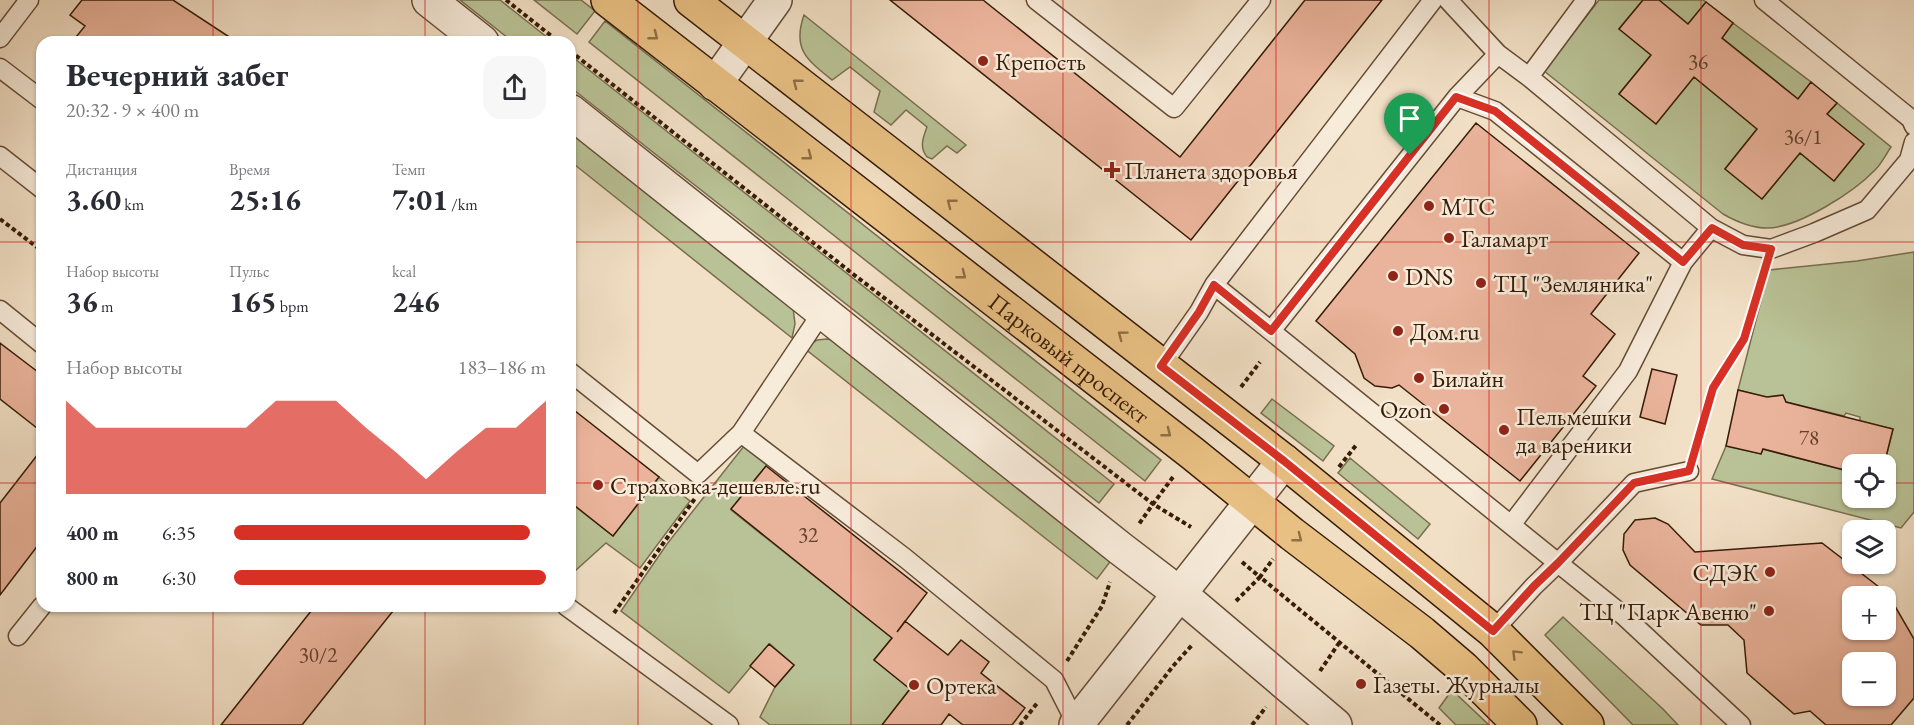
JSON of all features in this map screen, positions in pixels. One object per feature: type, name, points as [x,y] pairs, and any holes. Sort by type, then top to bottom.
[{"type":"main road","name":"Парковый проспект","points":[[608,0],[1422,633],[1462,668],[1520,725]]},
{"type":"main road","name":"Парковый проспект","points":[[691,0],[1284,461],[1493,631],[1587,725]]},
{"type":"street","points":[[429,0],[464,36]]},
{"type":"street","points":[[715,84],[775,0]]},
{"type":"street","points":[[576,116],[1180,594],[1335,725]]},
{"type":"street","points":[[1077,725],[1284,461]]},
{"type":"lane","points":[[0,38],[29,0]]},
{"type":"lane","points":[[1036,0],[1174,108],[1261,0]]},
{"type":"lane","points":[[1161,366],[1199,312],[1214,285],[1432,0]]},
{"type":"lane","points":[[1448,0],[1498,54],[1712,228],[1743,245],[1771,249],[1868,210],[1909,160],[1914,142]]},
{"type":"lane","points":[[1529,77],[1586,0]]},
{"type":"lane","points":[[1764,0],[1911,119],[1914,126]]},
{"type":"lane","points":[[1271,331],[1456,97],[1498,54]]},
{"type":"lane","points":[[0,68],[36,95]]},
{"type":"lane","points":[[1456,97],[1495,111],[1683,262]]},
{"type":"lane","points":[[0,156],[36,184]]},
{"type":"lane","points":[[1511,525],[1628,371],[1683,262],[1712,228]]},
{"type":"lane","points":[[1214,285],[1624,616],[1741,725]]},
{"type":"lane","points":[[0,310],[36,339]]},
{"type":"lane","points":[[576,377],[698,474],[741,433],[823,311]]},
{"type":"lane","points":[[741,433],[905,558],[1054,680],[1077,725]]},
{"type":"lane","points":[[1493,631],[1634,483],[1689,471]]},
{"type":"lane","points":[[18,636],[37,612]]},
{"type":"lane","points":[[574,612],[729,725]]},
{"type":"path","points":[[506,0],[551,36]]},
{"type":"path","points":[[576,56],[853,274],[1153,504],[1121,549],[1102,606],[1054,680],[1020,725]]},
{"type":"path","points":[[0,219],[36,246]]},
{"type":"path","points":[[1689,471],[1713,388],[1744,339],[1771,249]]},
{"type":"path","points":[[601,632],[707,482],[698,474]]},
{"type":"path","points":[[1127,725],[1174,665],[1260,577],[1440,725]]},
{"type":"green space","points":[[460,0],[500,0],[545,36],[505,36]]},
{"type":"green space","points":[[534,0],[581,0],[595,11],[577,34]]},
{"type":"green space","points":[[1599,0],[1643,0],[1619,29],[1651,55],[1619,94],[1656,124],[1694,77],[1757,129],[1725,169],[1762,199],[1800,153],[1834,181],[1863,144],[1827,114],[1837,103],[1891,147],[1866,179],[1825,207],[1794,222],[1761,228],[1734,220],[1723,214],[1544,71]]},
{"type":"green space","points":[[1659,0],[1703,0],[1706,2],[1688,24]]},
{"type":"green space","points":[[804,15],[966,145],[957,153],[947,146],[932,159],[927,157],[922,146],[927,127],[906,110],[891,125],[874,112],[880,91],[850,67],[832,80],[809,60],[804,53],[800,37]]},
{"type":"green space","points":[[605,21],[1161,460],[1145,481],[589,42]]},
{"type":"green space","points":[[1733,23],[1811,82],[1798,99],[1722,38]]},
{"type":"green space","points":[[576,60],[1114,484],[1099,503],[576,92]]},
{"type":"green space","points":[[576,129],[793,308],[795,324],[792,338],[576,166]]},
{"type":"green space","points":[[1914,252],[1914,512],[1901,528],[1896,527],[1896,520],[1870,520],[1712,479],[1726,446],[1761,454],[1763,449],[1842,469],[1842,508],[1896,508],[1896,454],[1887,454],[1893,429],[1860,421],[1860,417],[1846,413],[1844,416],[1786,402],[1779,396],[1772,399],[1738,390],[1769,270],[1857,261]]},
{"type":"green space","points":[[817,340],[837,341],[1113,558],[1097,579],[804,348]]},
{"type":"green space","points":[[1272,399],[1334,446],[1323,461],[1261,413]]},
{"type":"green space","points":[[744,446],[767,465],[731,510],[892,638],[874,660],[910,689],[882,725],[770,725],[760,717],[775,687],[794,665],[770,644],[729,693],[621,611],[667,544]]},
{"type":"green space","points":[[1350,458],[1430,524],[1418,539],[1338,473]]},
{"type":"green space","points":[[659,477],[690,501],[640,568],[606,543],[576,570],[576,507],[613,536]]},
{"type":"green space","points":[[1563,617],[1678,725],[1633,725],[1545,635]]},
{"type":"green space","points":[[1452,690],[1489,725],[1456,725],[1439,708]]},
{"type":"building","points":[[82,0],[173,0],[228,36],[77,36],[85,26],[70,15]]},
{"type":"building","points":[[890,0],[983,0],[1180,157],[1305,0],[1382,0],[1191,240]]},
{"type":"building","points":[[1643,0],[1659,0],[1688,24],[1706,2],[1733,23],[1722,38],[1798,99],[1811,82],[1837,103],[1827,114],[1864,144],[1834,181],[1800,153],[1762,199],[1725,169],[1757,129],[1694,77],[1656,124],[1619,94],[1651,55],[1619,29]]},
{"type":"building","name":"ТЦ \"Земляника\"","points":[[1476,123],[1639,253],[1591,314],[1615,334],[1583,376],[1596,386],[1520,481],[1399,385],[1392,388],[1375,386],[1364,378],[1355,354],[1316,321]]},
{"type":"building","points":[[0,343],[36,370],[36,427],[0,399]]},
{"type":"building","points":[[1652,369],[1677,375],[1665,424],[1640,417]]},
{"type":"building","points":[[1738,390],[1767,397],[1783,395],[1786,402],[1893,429],[1887,454],[1842,454],[1842,469],[1763,449],[1761,454],[1726,446]]},
{"type":"building","points":[[576,412],[659,477],[613,536],[576,507]]},
{"type":"building","points":[[36,457],[36,548],[0,595],[0,503]]},
{"type":"building","points":[[766,466],[927,593],[905,621],[948,655],[961,640],[989,662],[981,673],[1025,708],[1012,725],[963,725],[949,714],[941,725],[882,725],[910,689],[874,660],[892,638],[731,509]]},
{"type":"building","name":"ТЦ \"Парк Авеню\"","points":[[1655,518],[1668,524],[1695,552],[1822,543],[1842,558],[1842,574],[1862,574],[1878,586],[1842,586],[1842,640],[1896,640],[1896,608],[1914,639],[1914,698],[1891,725],[1826,725],[1810,711],[1794,714],[1747,673],[1744,640],[1728,625],[1701,625],[1630,565],[1623,550],[1624,534],[1635,520]]},
{"type":"building","points":[[310,612],[392,612],[302,725],[221,725]]},
{"type":"building","points":[[769,644],[794,665],[775,687],[750,666]]},
{"type":"place","name":"Крепость","points":[[983,61]]},
{"type":"place","name":"Планета здоровья","points":[[1112,170]]},
{"type":"place","name":"МТС","points":[[1429,206]]},
{"type":"place","name":"Галамарт","points":[[1449,238]]},
{"type":"place","name":"DNS","points":[[1393,276]]},
{"type":"place","name":"ТЦ \"Земляника\"","points":[[1481,283]]},
{"type":"place","name":"Дом.ru","points":[[1398,331]]},
{"type":"place","name":"Билайн","points":[[1419,378]]},
{"type":"place","name":"Ozon","points":[[1444,409]]},
{"type":"place","name":"Пельмешки да вареники","points":[[1504,430]]},
{"type":"place","name":"Страховка-дешевле.ru","points":[[598,485]]},
{"type":"place","name":"СДЭК","points":[[1770,572]]},
{"type":"place","name":"ТЦ \"Парк Авеню\"","points":[[1769,611]]},
{"type":"place","name":"Газеты. Журналы","points":[[1361,684]]},
{"type":"place","name":"Ортека","points":[[914,685]]},
{"type":"route","points":[[1456,97],[1495,111],[1683,262],[1712,228],[1743,245],[1771,249],[1744,339],[1713,388],[1689,471],[1634,483],[1493,631],[1284,461],[1161,366],[1199,312],[1214,285],[1271,331],[1410,155],[1456,97]]}]
